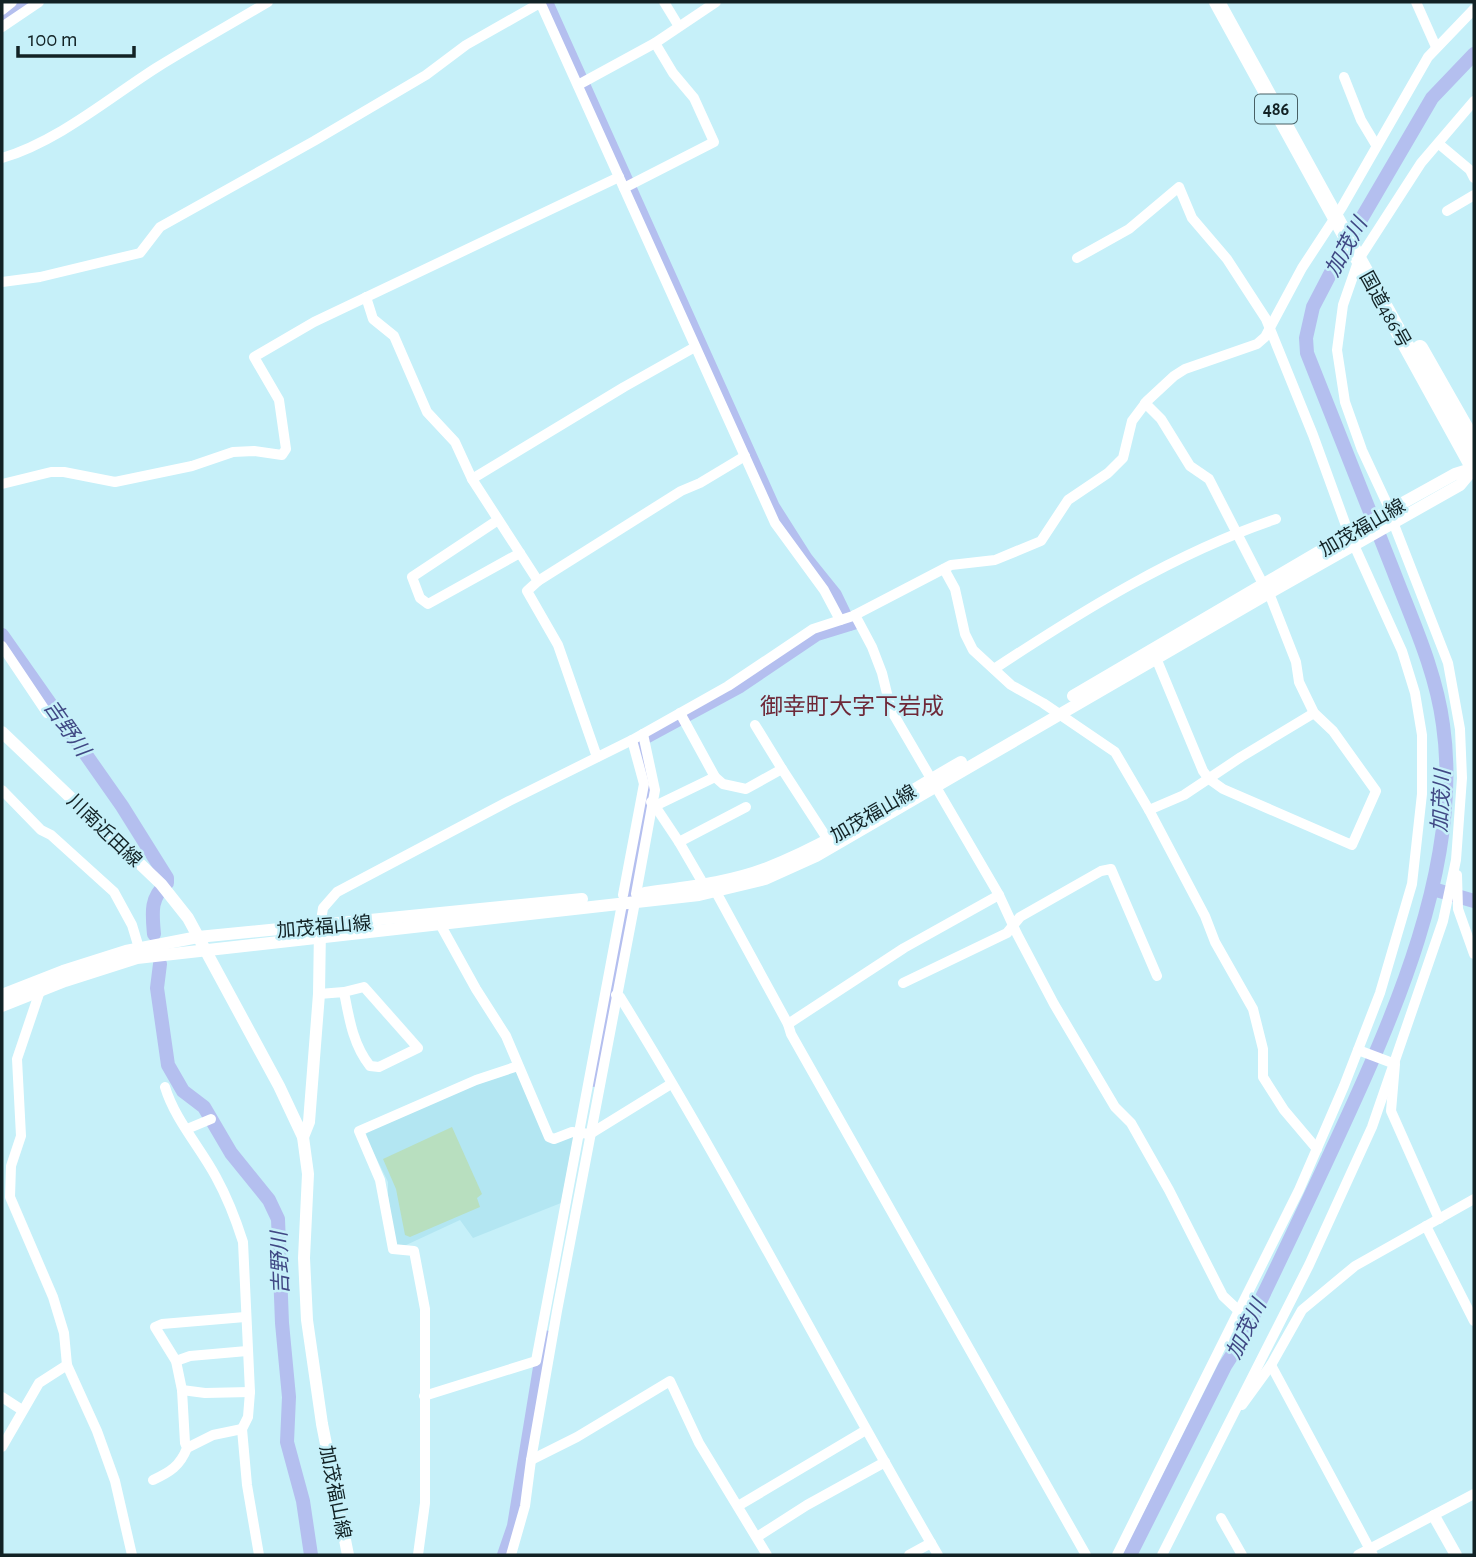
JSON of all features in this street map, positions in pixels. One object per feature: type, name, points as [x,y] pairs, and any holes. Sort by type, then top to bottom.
[{"type":"highway","name":"国道486号","points":[[1217,2],[1339,211]]},
{"type":"highway","name":"国道486号","points":[[1228,2],[1474,468]]},
{"type":"highway","name":"国道486号","points":[[1362,255],[1474,443]]},
{"type":"main road","name":"加茂福山線","points":[[2,1006],[124,961],[319,931],[716,892],[765,879],[1390,517],[1460,485],[1474,468]]},
{"type":"main road","name":"加茂福山線","points":[[1055,712],[1156,658],[1266,588]]},
{"type":"main road","name":"川南近田線","points":[[3,734],[164,887],[188,918],[198,937]]},
{"type":"main road","name":"加茂福山線","points":[[2,995],[63,971],[139,948],[198,937],[440,924],[629,899],[704,885],[766,869],[829,843]]},
{"type":"main road","points":[[303,1137],[309,1122],[319,993],[319,931]]},
{"type":"main road","name":"加茂福山線","points":[[198,937],[279,1086],[303,1137],[308,1174],[304,1258],[307,1320],[345,1554]]},
{"type":"main road","points":[[1434,1516],[1456,1555]]},
{"type":"street","points":[[2,10],[12,2]]},
{"type":"street","points":[[2,27],[39,2]]},
{"type":"street","points":[[2,158],[25,149],[96,110],[156,68],[268,2]]},
{"type":"street","points":[[2,282],[140,253],[160,227],[426,75],[466,45],[540,2],[582,83],[619,177],[775,523],[824,590],[872,648],[882,673],[891,710],[999,895],[1054,1004],[1115,1107],[1131,1123],[1169,1190],[1223,1296],[1239,1311]]},
{"type":"street","points":[[664,2],[678,25]]},
{"type":"street","points":[[582,83],[654,43],[716,2]]},
{"type":"street","points":[[1416,2],[1436,47]]},
{"type":"street","points":[[319,931],[323,908],[337,892],[509,801],[681,716],[813,629],[847,618],[951,565],[996,560],[1041,541],[1068,500],[1123,458],[1132,421],[1145,403],[1174,376],[1185,369],[1257,344],[1271,329],[1280,306],[1302,268],[1436,47],[1474,9]]},
{"type":"street","points":[[624,188],[713,142],[700,109],[654,43]]},
{"type":"street","points":[[1344,77],[1361,120],[1376,145]]},
{"type":"street","points":[[1474,101],[1421,163],[1362,255],[1343,305],[1338,350],[1345,402],[1448,663],[1460,729],[1462,778],[1457,860],[1458,909],[1474,954]]},
{"type":"street","points":[[1438,144],[1474,176]]},
{"type":"street","points":[[2,484],[51,472],[114,482],[192,466],[233,452],[254,451],[282,455],[286,449],[279,400],[254,357],[314,322],[619,177]]},
{"type":"street","points":[[1077,258],[1129,229],[1179,187],[1192,218],[1227,259],[1271,329],[1402,651],[1415,693],[1422,735],[1422,794],[1412,884],[1380,993],[1299,1189],[1118,1555]]},
{"type":"street","points":[[1447,211],[1474,195]]},
{"type":"street","points":[[366,297],[373,319],[394,336],[427,412],[456,442],[472,479],[538,581]]},
{"type":"street","points":[[472,479],[695,347]]},
{"type":"street","points":[[1145,403],[1161,419],[1190,466],[1209,480],[1266,588],[1296,662],[1299,682],[1314,713],[1333,731],[1376,791],[1352,845],[1223,789],[1209,779],[1203,771],[1156,658]]},
{"type":"street","points":[[597,757],[558,645],[527,591],[538,581],[681,491],[745,456]]},
{"type":"street","points":[[994,669],[1062,625],[1172,563],[1237,532],[1276,519]]},
{"type":"street","points":[[498,520],[412,577],[421,598],[428,604],[520,553]]},
{"type":"street","points":[[944,569],[960,605],[960,617],[973,650],[1011,685],[1115,752],[1149,810],[1205,916],[1215,942],[1253,1009],[1263,1049],[1263,1077],[1284,1110],[1317,1149]]},
{"type":"street","points":[[2,646],[47,713]]},
{"type":"street","points":[[1149,810],[1184,795],[1314,713]]},
{"type":"street","points":[[681,716],[715,777],[723,784],[746,789],[782,769]]},
{"type":"street","points":[[755,725],[829,843]]},
{"type":"street","points":[[424,1396],[536,1361],[649,802],[654,790],[644,736]]},
{"type":"street","points":[[632,740],[649,802],[679,842],[704,885],[716,892],[788,1024],[790,1034],[1086,1555]]},
{"type":"street","points":[[649,802],[715,777]]},
{"type":"street","points":[[2,790],[41,830],[51,835],[114,892],[132,925],[139,948]]},
{"type":"street","points":[[679,842],[746,807]]},
{"type":"street","points":[[1162,1555],[1309,1265],[1372,1127],[1443,921],[1457,860]]},
{"type":"street","points":[[903,984],[1007,933],[1020,917],[1101,871],[1111,869],[1157,976]]},
{"type":"street","points":[[788,1024],[904,948],[999,895]]},
{"type":"street","points":[[511,1555],[525,1506],[584,1133],[616,995],[629,899]]},
{"type":"street","points":[[440,924],[506,1036],[549,1137],[554,1139],[572,1132],[584,1133],[671,1084]]},
{"type":"street","points":[[319,993],[363,988],[418,1048],[379,1067],[370,1066],[362,1056],[350,1026],[344,992]]},
{"type":"street","points":[[40,991],[17,1059],[21,1136],[11,1166],[10,1197],[52,1297],[64,1333],[67,1365],[97,1431],[115,1481],[132,1555]]},
{"type":"street","points":[[616,995],[620,997],[677,1090],[795,1305],[938,1555]]},
{"type":"street","points":[[1358,1050],[1395,1064]]},
{"type":"street","points":[[1395,1064],[1391,1111],[1438,1219]]},
{"type":"street","points":[[418,1555],[425,1503],[425,1308],[414,1251],[393,1249],[380,1180],[359,1132],[476,1080],[518,1066]]},
{"type":"street","points":[[165,1087],[170,1104],[217,1178],[243,1242],[250,1392],[248,1416],[242,1429],[247,1485],[259,1555]]},
{"type":"street","points":[[187,1129],[211,1119]]},
{"type":"street","points":[[1236,1407],[1240,1408],[1271,1365],[1302,1310],[1355,1266],[1474,1199]]},
{"type":"street","points":[[1426,1226],[1474,1321]]},
{"type":"street","points":[[153,1480],[176,1468],[187,1448],[182,1390],[176,1361],[155,1327],[162,1324],[245,1317]]},
{"type":"street","points":[[176,1361],[190,1356],[247,1351]]},
{"type":"street","points":[[2,1447],[38,1383],[67,1365]]},
{"type":"street","points":[[1271,1365],[1372,1552]]},
{"type":"street","points":[[531,1460],[577,1437],[670,1381],[699,1443],[767,1555]]},
{"type":"street","points":[[182,1390],[205,1393],[250,1392]]},
{"type":"street","points":[[2,1397],[22,1410]]},
{"type":"street","points":[[187,1448],[213,1435],[242,1429]]},
{"type":"street","points":[[738,1507],[866,1430]]},
{"type":"street","points":[[757,1537],[807,1505],[886,1462]]},
{"type":"street","points":[[1359,1555],[1372,1552],[1474,1494]]},
{"type":"street","points":[[1221,1518],[1242,1555]]},
{"type":"street","points":[[909,1555],[931,1543]]},
{"type":"shaded area","points":[[511,1070],[517,1072],[545,1136],[574,1135],[561,1203],[473,1238],[460,1220],[404,1246],[395,1244],[388,1182],[366,1137],[367,1129]]},
{"type":"green space","points":[[452,1127],[482,1194],[477,1198],[480,1207],[410,1237],[405,1235],[396,1189],[383,1159]]},
{"type":"waterway","name":"吉野川","points":[[2,19],[25,2]]},
{"type":"waterway","points":[[546,2],[773,507],[806,559],[835,595],[849,624]]},
{"type":"waterway","name":"加茂川","points":[[1130,1555],[1225,1366],[1241,1341],[1358,1093],[1400,992],[1433,885],[1443,831],[1446,777],[1440,705],[1415,627],[1307,353],[1306,338],[1313,307],[1339,257],[1432,98],[1474,54]]},
{"type":"waterway","points":[[594,1080],[649,797],[650,789],[639,746],[640,740],[740,686],[817,634],[856,622]]},
{"type":"waterway","name":"吉野川","points":[[2,635],[122,806],[167,878],[167,883],[153,906],[154,934]]},
{"type":"waterway","points":[[1433,889],[1474,901]]},
{"type":"waterway","name":"吉野川","points":[[160,964],[157,988],[168,1065],[183,1091],[204,1107],[231,1153],[269,1200],[278,1219],[282,1323],[289,1397],[287,1442],[303,1501],[311,1555]]},
{"type":"waterway","points":[[504,1555],[514,1526],[545,1337]]},
{"type":"district","name":"御幸町大字下岩成","points":[[852,706]]}]
